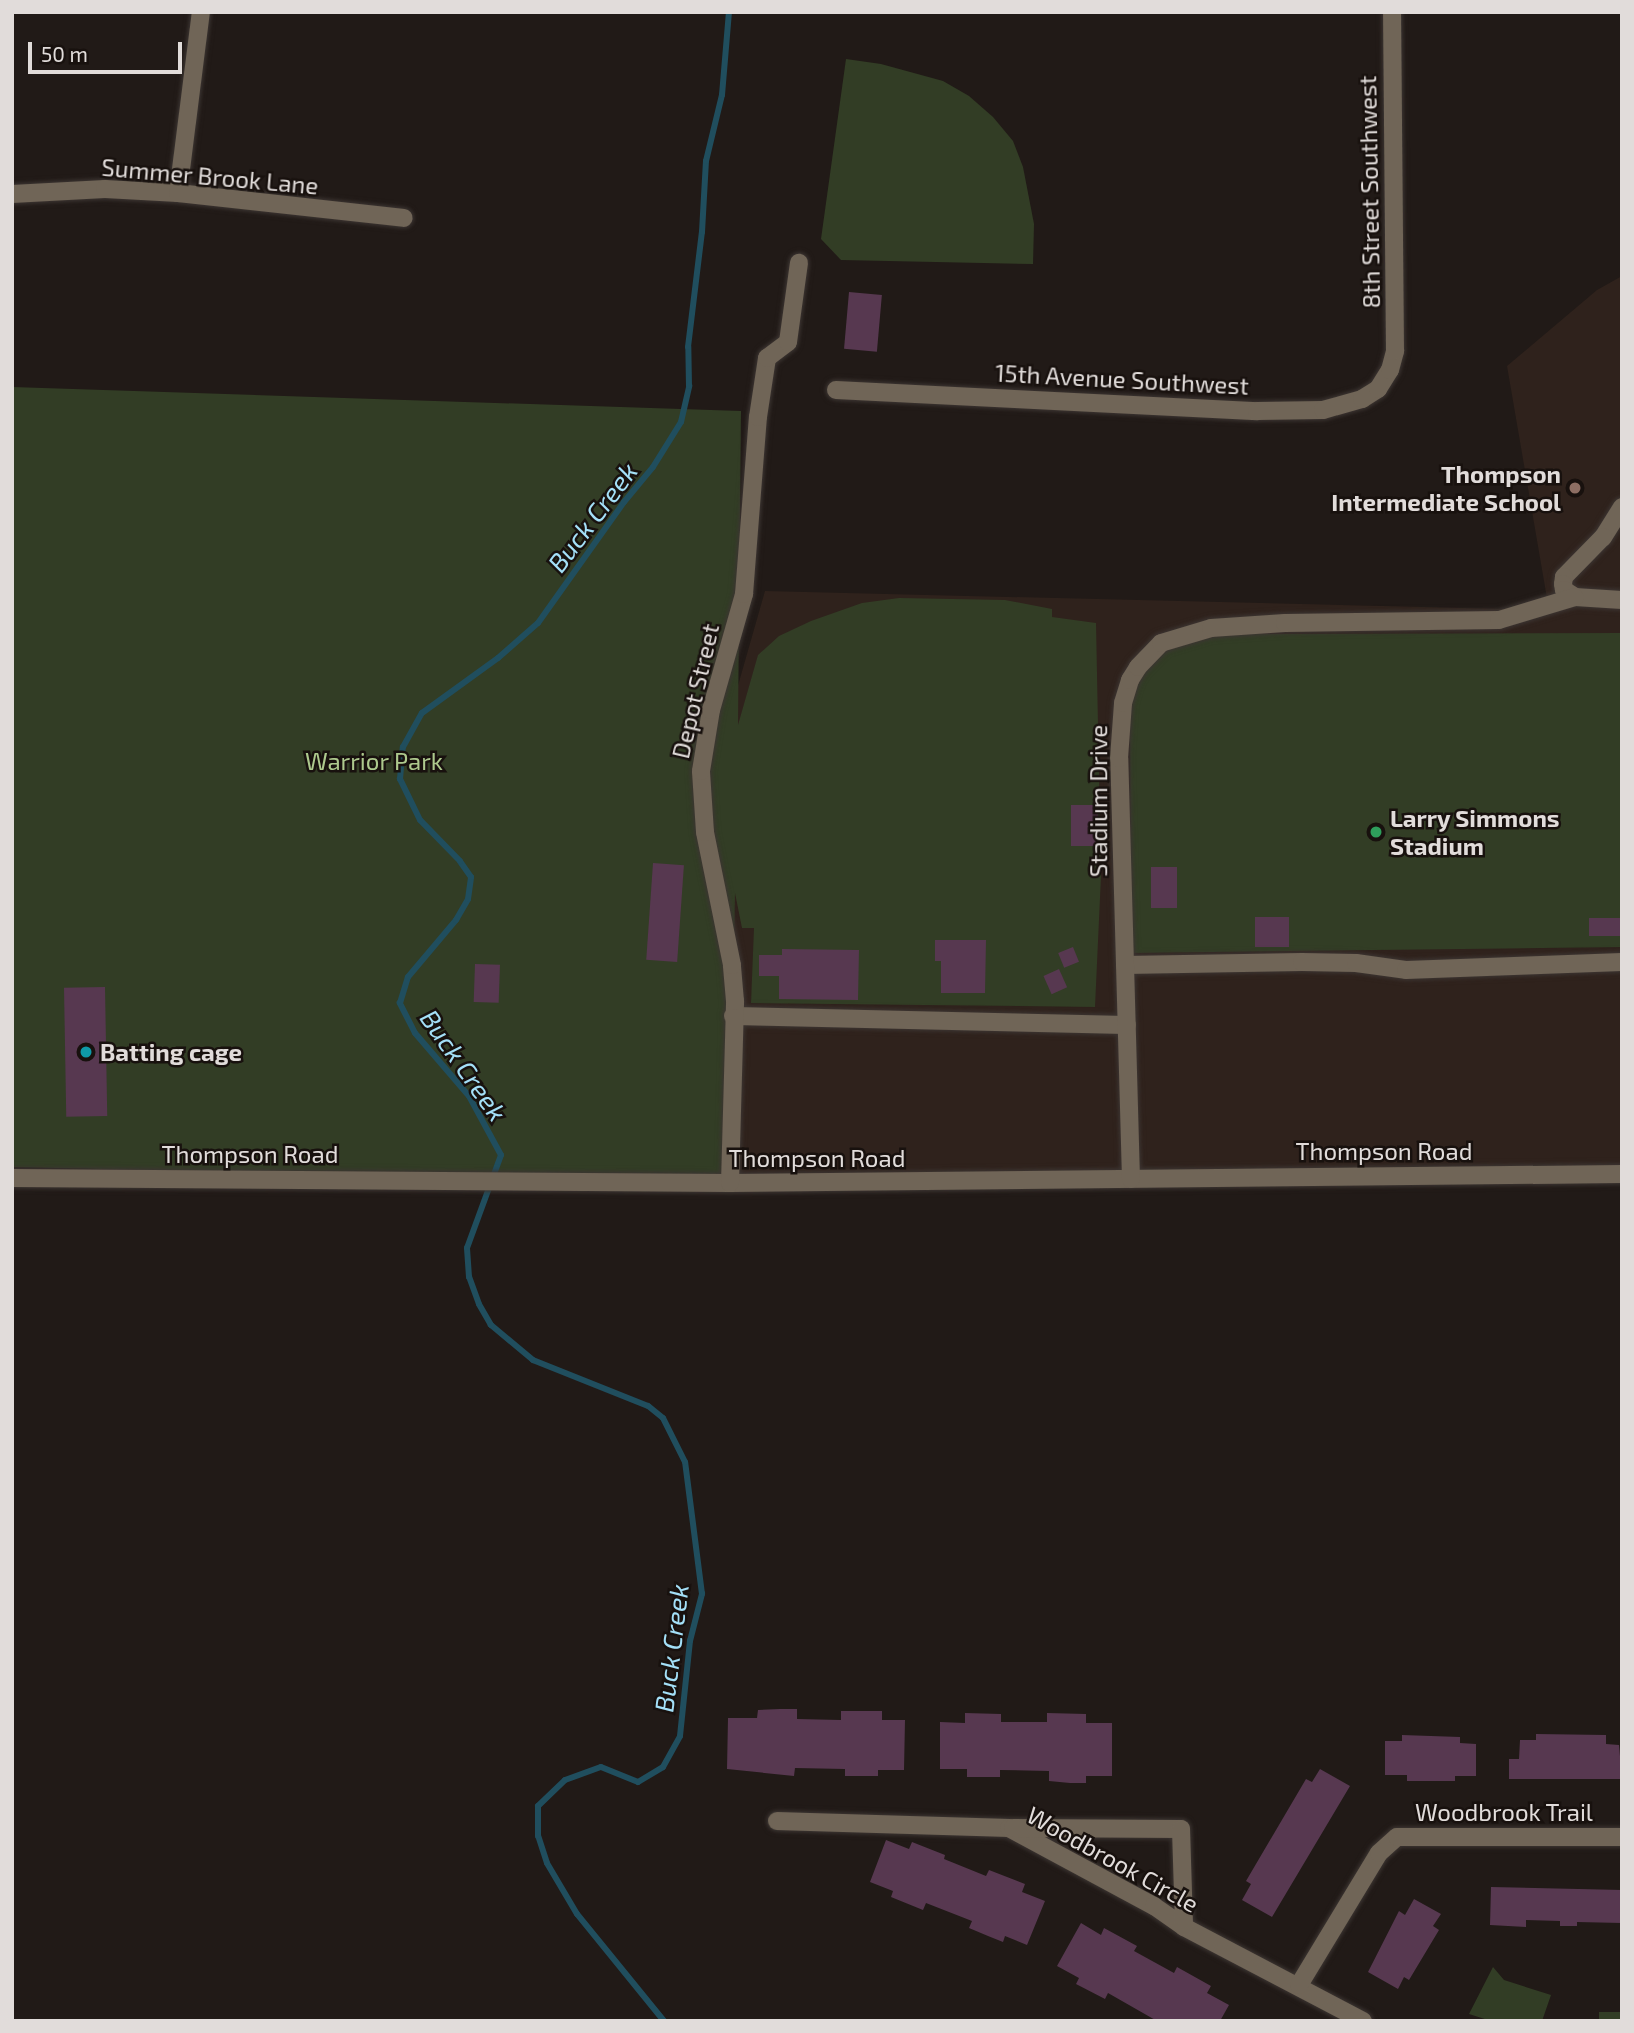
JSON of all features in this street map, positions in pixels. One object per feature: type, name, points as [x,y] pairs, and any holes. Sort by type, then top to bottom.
[{"type":"street","points":[[178,193],[201,12]]},
{"type":"street","name":"8th Street Southwest","points":[[1390,370],[1395,351],[1392,12]]},
{"type":"street","name":"Summer Brook Lane","points":[[12,194],[105,189],[178,193],[404,218]]},
{"type":"street","name":"Depot Street","points":[[730,1183],[732,965],[705,832],[701,771],[711,710],[744,594],[758,417],[766,358],[788,342],[799,263]]},
{"type":"street","name":"15th Avenue Southwest","points":[[836,390],[1257,411],[1323,410],[1362,399],[1378,389],[1390,370]]},
{"type":"street","points":[[1575,597],[1564,590],[1564,578],[1603,537],[1622,508]]},
{"type":"street","name":"Stadium Drive","points":[[1131,1179],[1121,730],[1130,681],[1149,652],[1175,637],[1235,625],[1493,621],[1575,597],[1622,600]]},
{"type":"street","points":[[1125,965],[1342,962],[1406,970],[1622,962]]},
{"type":"street","points":[[733,1016],[1127,1025]]},
{"type":"street","name":"Thompson Road","points":[[12,1178],[730,1183],[1622,1174]]},
{"type":"street","name":"Woodbrook Circle","points":[[776,1821],[1009,1828],[1154,1906],[1184,1927],[1299,1985],[1363,2021]]},
{"type":"street","points":[[1009,1828],[1181,1829],[1184,1927]]},
{"type":"street","name":"Woodbrook Trail","points":[[1299,1985],[1379,1853],[1397,1837],[1622,1837]]},
{"type":"shaded area","points":[[1622,276],[1622,1174],[730,1183],[723,738],[765,591],[1549,610],[1507,366],[1597,290]]},
{"type":"green space","points":[[846,59],[881,64],[943,81],[969,96],[993,117],[1013,141],[1023,167],[1034,224],[1033,264],[841,260],[821,239]]},
{"type":"green space","name":"Warrior Park","points":[[12,387],[741,411],[738,725],[758,655],[779,636],[811,621],[862,603],[899,598],[1005,600],[1052,609],[1052,617],[1096,623],[1101,876],[1095,1007],[751,1003],[754,928],[742,928],[735,893],[730,1183],[12,1167]]},
{"type":"green space","name":"Larry Simmons Stadium","points":[[1622,633],[1622,947],[1131,953],[1130,718],[1135,682],[1166,650],[1223,634]]},
{"type":"green space","points":[[1493,1967],[1504,1980],[1551,1995],[1542,2021],[1491,2021],[1469,2014]]},
{"type":"green space","points":[[1599,2012],[1622,2012],[1622,2021],[1599,2021]]},
{"type":"building","points":[[849,292],[882,295],[877,352],[844,349]]},
{"type":"building","points":[[1071,805],[1098,805],[1098,846],[1071,846]]},
{"type":"building","points":[[653,863],[684,865],[677,962],[646,960]]},
{"type":"building","points":[[1151,867],[1177,867],[1177,908],[1151,908]]},
{"type":"building","points":[[1255,917],[1289,917],[1289,947],[1255,947]]},
{"type":"building","points":[[1589,918],[1622,918],[1622,936],[1589,936]]},
{"type":"building","points":[[935,940],[986,940],[985,993],[941,993],[941,961],[935,961]]},
{"type":"building","points":[[1073,947],[1079,962],[1064,968],[1058,953]]},
{"type":"building","points":[[782,949],[859,950],[858,1000],[779,999],[779,976],[759,976],[759,955],[782,955]]},
{"type":"building","points":[[475,964],[500,965],[499,1003],[474,1002]]},
{"type":"building","points":[[1059,969],[1067,987],[1052,994],[1043,976]]},
{"type":"building","name":"Batting cage","points":[[105,987],[107,1116],[66,1117],[64,988]]},
{"type":"building","points":[[797,1709],[797,1719],[841,1720],[841,1711],[882,1711],[882,1720],[905,1720],[904,1770],[878,1770],[878,1776],[845,1776],[845,1769],[795,1768],[794,1776],[727,1769],[728,1718],[757,1718],[758,1710]]},
{"type":"building","points":[[965,1713],[1001,1714],[1001,1722],[1047,1722],[1047,1713],[1086,1714],[1086,1723],[1112,1723],[1112,1776],[1086,1776],[1086,1783],[1070,1783],[1049,1781],[1049,1771],[1000,1770],[1000,1777],[967,1777],[967,1769],[940,1769],[940,1722],[965,1723]]},
{"type":"building","points":[[1536,1734],[1606,1735],[1606,1744],[1619,1745],[1622,1779],[1509,1779],[1509,1759],[1519,1759],[1520,1740],[1536,1740]]},
{"type":"building","points":[[1402,1735],[1460,1737],[1460,1743],[1476,1744],[1476,1776],[1455,1776],[1455,1781],[1407,1781],[1407,1775],[1385,1775],[1385,1741],[1402,1741]]},
{"type":"building","points":[[1320,1769],[1350,1786],[1272,1917],[1242,1900],[1251,1884],[1246,1881],[1306,1779],[1312,1782]]},
{"type":"building","points":[[886,1840],[909,1849],[912,1842],[986,1876],[989,1870],[1025,1884],[1022,1892],[1045,1901],[1027,1945],[1005,1936],[1003,1942],[988,1936],[969,1928],[972,1921],[926,1903],[923,1910],[891,1897],[893,1891],[870,1882]]},
{"type":"building","points":[[1491,1887],[1622,1890],[1622,1923],[1577,1922],[1577,1926],[1560,1926],[1560,1921],[1526,1920],[1526,1927],[1490,1925]]},
{"type":"building","points":[[1414,1899],[1441,1914],[1433,1926],[1439,1930],[1409,1980],[1404,1977],[1398,1989],[1368,1972],[1399,1911],[1405,1915]]},
{"type":"building","points":[[1081,1923],[1101,1935],[1104,1928],[1137,1946],[1134,1951],[1174,1973],[1177,1967],[1211,1986],[1207,1993],[1229,2005],[1220,2021],[1157,2021],[1108,1993],[1105,1999],[1076,1984],[1079,1978],[1057,1966]]},
{"type":"waterway","name":"Buck Creek","points":[[664,2021],[577,1914],[547,1863],[538,1836],[538,1806],[565,1780],[601,1767],[638,1782],[663,1767],[680,1736],[690,1641],[702,1594],[685,1462],[663,1418],[648,1406],[533,1360],[491,1325],[479,1304],[469,1277],[467,1248],[501,1155],[469,1096],[415,1033],[400,1003],[408,977],[456,920],[468,899],[471,877],[460,861],[420,820],[400,779],[403,747],[422,713],[498,658],[538,623],[624,502],[653,467],[681,422],[689,386],[688,347],[702,232],[706,161],[722,95],[729,12]]},
{"type":"place","name":"Thompson Intermediate School","points":[[1575,488]]},
{"type":"place","name":"Larry Simmons Stadium","points":[[1376,832]]},
{"type":"place","name":"Batting cage","points":[[86,1052]]}]
